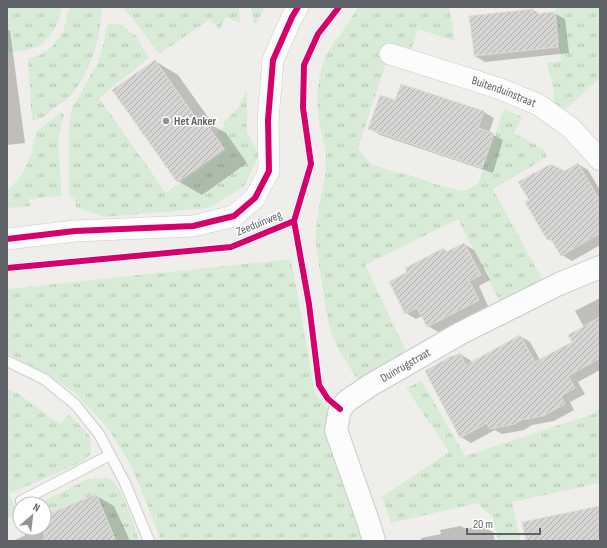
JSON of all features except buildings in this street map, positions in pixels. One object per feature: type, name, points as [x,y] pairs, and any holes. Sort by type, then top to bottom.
[{"type":"street","name":"Zeeduinweg","points":[[7,239],[75,231],[193,226],[234,216],[255,198],[269,171],[268,120],[273,60],[298,7]]},
{"type":"street","name":"Buitenduinstraat","points":[[390,54],[503,90],[539,104],[571,128],[600,160]]},
{"type":"street","name":"Duinrugstraat","points":[[374,541],[336,430],[340,409],[347,401],[369,386],[462,333],[559,284],[600,267]]},
{"type":"lane","points":[[7,361],[44,379],[74,404],[99,434],[125,484],[149,541]]},
{"type":"lane","points":[[35,496],[110,455]]},
{"type":"green space","points":[[7,7],[62,7],[59,19],[51,35],[39,46],[27,50],[7,52]]},
{"type":"green space","points":[[70,7],[101,7],[100,29],[89,66],[77,88],[70,96],[44,116],[32,121],[28,59],[40,55],[52,47],[63,32]]},
{"type":"green space","points":[[122,7],[239,7],[240,23],[226,17],[219,30],[210,19],[159,54],[134,20]]},
{"type":"green space","points":[[251,7],[265,7],[254,26]]},
{"type":"green space","points":[[358,7],[449,7],[455,41],[418,29],[412,47],[408,50],[392,46],[358,148],[371,164],[441,186],[464,191],[478,184],[504,109],[522,117],[514,133],[543,149],[547,157],[493,189],[543,281],[500,302],[458,219],[365,265],[406,351],[359,382],[338,349],[333,337],[324,300],[316,238],[318,214],[326,169],[325,150],[318,114],[319,79],[322,66],[327,55]]},
{"type":"green space","points":[[556,7],[600,7],[600,78],[566,109],[554,103],[554,93],[547,63],[561,61]]},
{"type":"green space","points":[[109,23],[121,25],[136,36],[149,58],[99,98],[166,193],[226,150],[217,133],[225,126],[223,123],[238,108],[247,90],[247,132],[259,155],[245,185],[210,208],[104,217],[76,207],[75,197],[69,197],[69,129],[72,108],[98,63],[104,43],[106,28]]},
{"type":"green space","points":[[61,112],[64,115],[58,139],[61,196],[29,199],[30,206],[7,208],[7,191],[22,175],[31,154],[36,132]]},
{"type":"green space","points":[[291,259],[315,393],[330,412],[367,541],[161,541],[129,462],[107,427],[74,392],[47,374],[7,353],[7,289]]},
{"type":"green space","points":[[422,381],[465,456],[593,414],[600,408],[600,483],[512,502],[520,541],[498,541],[492,516],[477,503],[391,523],[382,497],[449,452],[406,388]]},
{"type":"green space","points":[[7,389],[17,393],[60,424],[69,414],[89,435],[91,453],[84,461],[9,494],[12,500],[12,516],[7,518]]},
{"type":"green space","points":[[106,478],[112,480],[120,491],[128,508],[139,541],[116,541],[95,494],[52,513],[52,497],[88,479]]},
{"type":"cycle path","points":[[7,239],[75,231],[193,226],[234,216],[255,198],[269,171],[268,120],[273,60],[298,7]]},
{"type":"cycle path","points":[[7,268],[231,247],[294,221],[311,164],[303,108],[304,65],[318,34],[339,7]]},
{"type":"cycle path","points":[[294,221],[309,304],[319,385],[328,399],[340,409]]},
{"type":"place","name":"Het Anker","points":[[166,121]]}]
